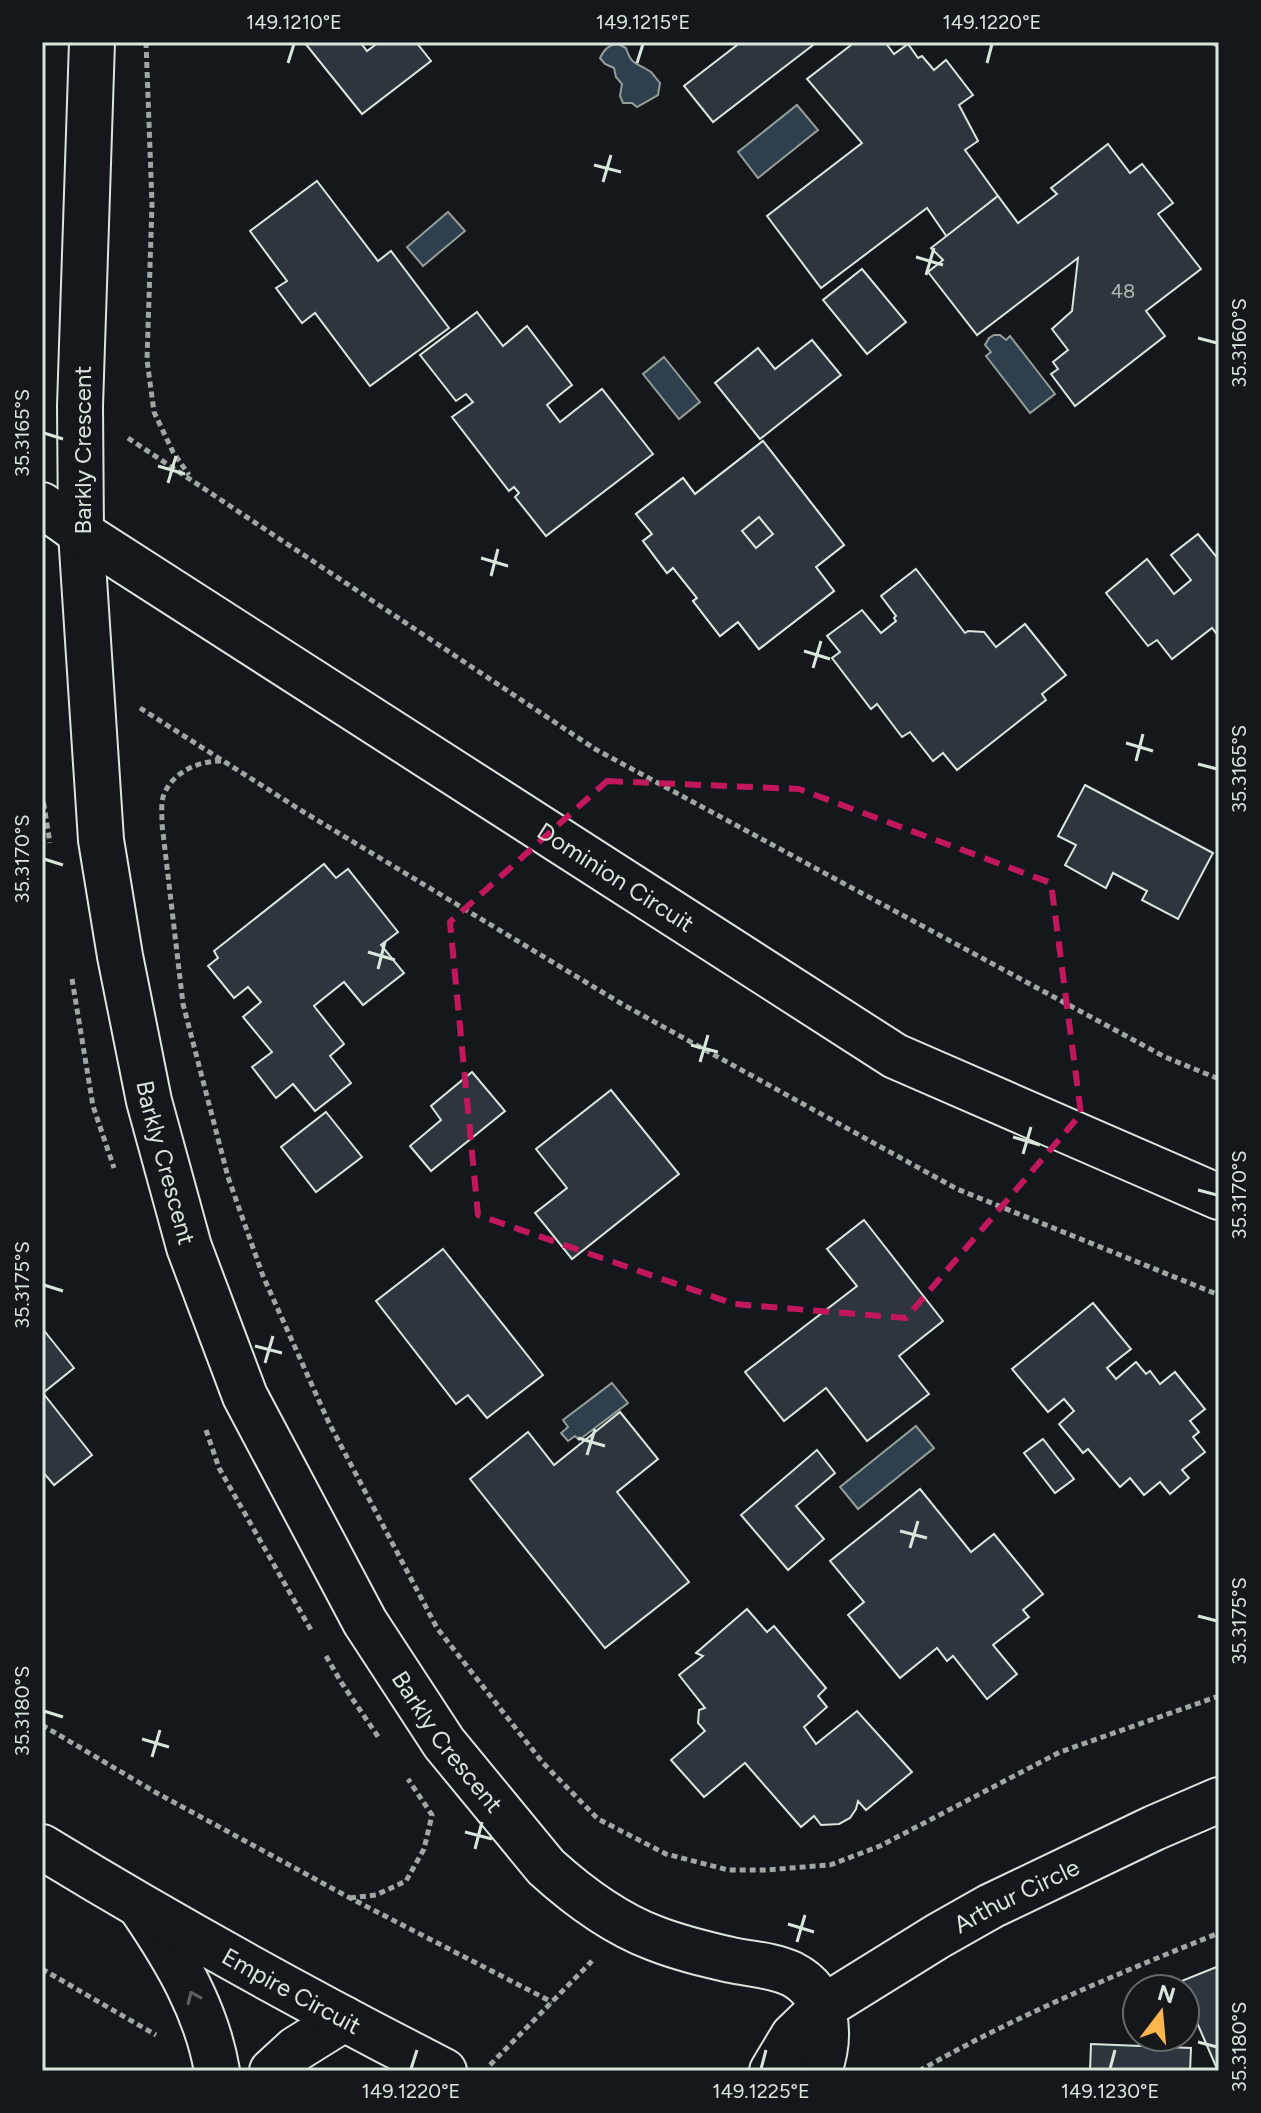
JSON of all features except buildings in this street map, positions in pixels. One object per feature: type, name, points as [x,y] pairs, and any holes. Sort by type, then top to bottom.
[{"type":"street","name":"Barkly Crescent","points":[[92,42],[80,406],[81,533],[101,840],[149,1101],[189,1247],[245,1396],[365,1622],[444,1743],[546,1867],[626,1926],[673,1945],[791,1974],[809,1986],[822,2008]]},
{"type":"street","name":"Dominion Circuit","points":[[42,505],[895,1056],[1219,1197]]},
{"type":"street","name":"Arthur Circle","points":[[772,2071],[793,2036],[822,2008],[938,1936],[991,1906],[1219,1800]]},
{"type":"street","name":"Empire Circuit","points":[[42,1847],[142,1909],[436,2071]]},
{"type":"street","name":"Empire Circuit","points":[[142,1909],[192,1992],[212,2043],[217,2071]]},
{"type":"street","points":[[819,2071],[826,2046],[822,2008]]},
{"type":"street","points":[[272,2071],[296,2049],[344,2019]]},
{"type":"path","points":[[146,42],[152,204],[147,360],[154,412],[173,452],[191,480]]},
{"type":"path","points":[[1212,42],[1219,46]]},
{"type":"path","points":[[80,406],[595,749],[1165,1057],[1219,1079]]},
{"type":"path","points":[[89,674],[221,761],[622,1004],[957,1189],[1219,1295]]},
{"type":"path","points":[[221,761],[206,761],[188,768],[169,784],[162,801],[162,824],[183,1004],[228,1177],[263,1276],[329,1423],[437,1628],[543,1763],[598,1819],[666,1854],[728,1870],[830,1865],[880,1846],[1060,1752],[1219,1696]]},
{"type":"path","points":[[42,1725],[169,1800],[552,2002]]},
{"type":"path","points":[[485,2071],[626,1926]]},
{"type":"path","points":[[919,2071],[1110,1977],[1219,1933]]},
{"type":"path","points":[[42,1969],[167,2041]]},
{"type":"highlighted area","points":[[607,781],[799,789],[1051,883],[1081,1114],[906,1318],[734,1304],[478,1215],[450,922]]},
{"type":"water","points":[[618,44],[626,48],[633,61],[651,72],[660,83],[658,95],[637,107],[632,103],[623,103],[620,96],[622,84],[614,68],[600,58],[607,48]]},
{"type":"water","points":[[797,105],[818,130],[758,178],[738,152]]},
{"type":"water","points":[[448,212],[465,231],[423,266],[407,247]]},
{"type":"water","points":[[994,335],[1006,340],[1010,336],[1055,394],[1030,413],[986,356],[991,352],[985,345]]},
{"type":"water","points":[[664,357],[700,402],[679,419],[643,374]]},
{"type":"water","points":[[612,1383],[628,1403],[579,1440],[575,1436],[568,1441],[561,1433],[568,1427],[563,1420]]},
{"type":"water","points":[[916,1426],[934,1448],[858,1509],[840,1487]]}]
